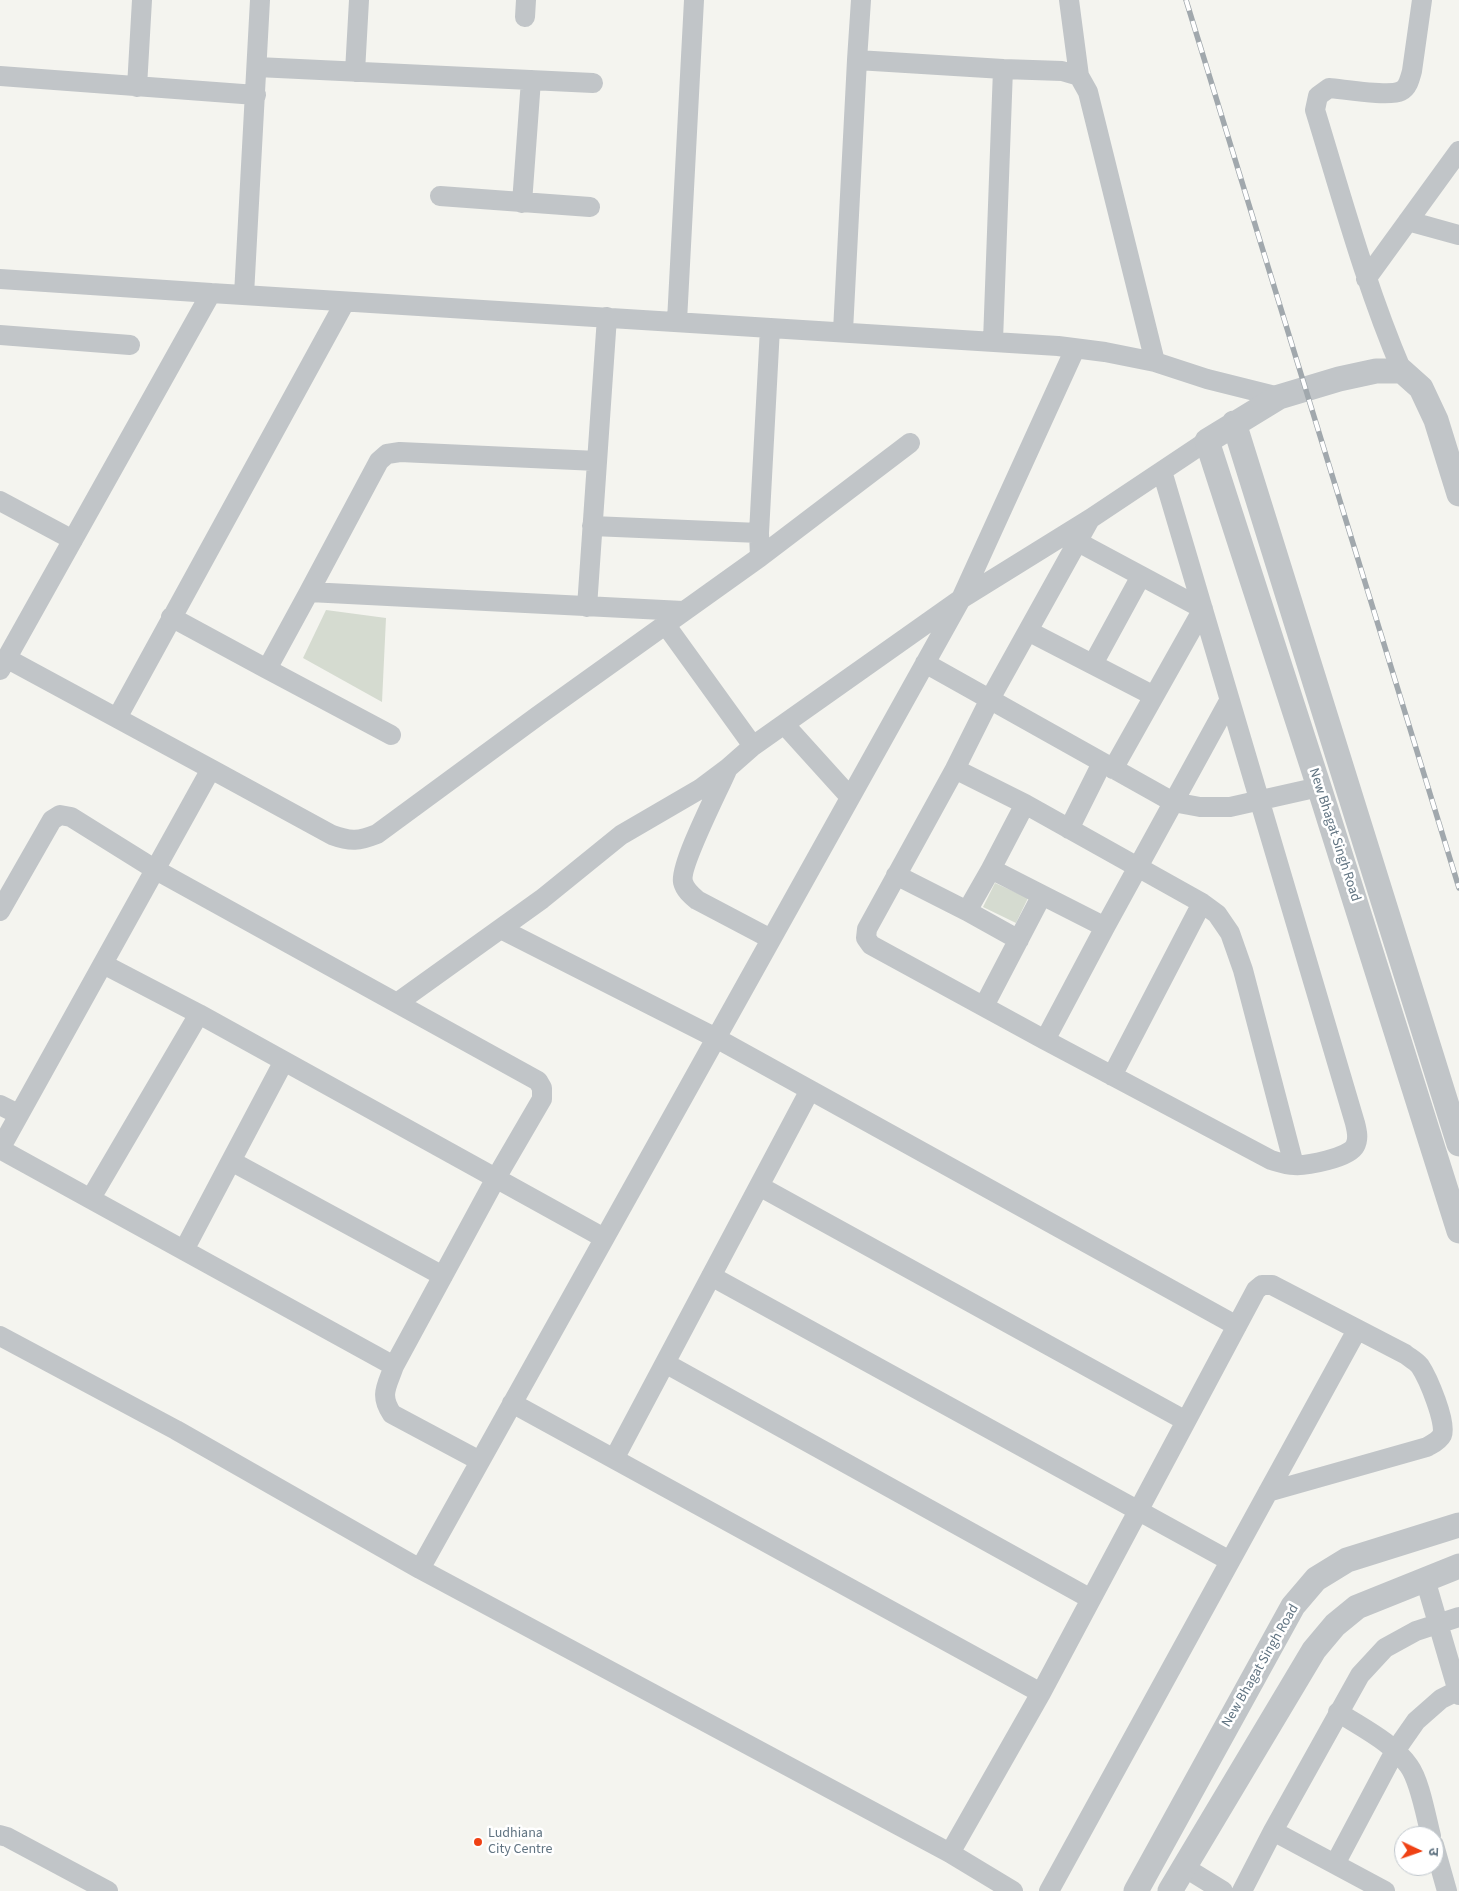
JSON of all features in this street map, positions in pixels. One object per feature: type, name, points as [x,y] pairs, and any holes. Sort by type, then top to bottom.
[{"type":"street","points":[[137,87],[142,0]]},
{"type":"street","points":[[244,296],[260,0]]},
{"type":"street","points":[[355,72],[359,0]]},
{"type":"street","points":[[677,321],[694,0]]},
{"type":"street","points":[[843,331],[861,0]]},
{"type":"street","points":[[1069,0],[1079,76],[1088,92],[1155,362]]},
{"type":"street","points":[[1422,0],[1412,71],[1409,82],[1401,91],[1390,93],[1329,88],[1318,96],[1315,110],[1366,279],[1383,327],[1402,371],[1421,388],[1436,420],[1459,494]]},
{"type":"street","points":[[858,60],[1062,71],[1079,76]]},
{"type":"street","points":[[257,67],[594,83]]},
{"type":"street","points":[[993,341],[1003,68]]},
{"type":"street","points":[[0,76],[256,95]]},
{"type":"street","points":[[522,203],[531,80]]},
{"type":"street","points":[[1366,279],[1459,151]]},
{"type":"street","points":[[440,196],[590,207]]},
{"type":"street","points":[[1408,221],[1459,235]]},
{"type":"street","points":[[0,279],[244,296],[993,341],[1075,349],[1155,362],[1207,379],[1279,396]]},
{"type":"street","points":[[212,293],[3,664],[117,718],[332,835],[347,840],[362,840],[377,834],[760,557],[910,443]]},
{"type":"street","points":[[117,718],[344,302]]},
{"type":"street","points":[[587,607],[607,317]]},
{"type":"street","points":[[760,557],[759,533],[770,328]]},
{"type":"street","points":[[0,335],[130,345]]},
{"type":"street","points":[[420,1569],[961,599],[1075,349]]},
{"type":"street","points":[[397,1004],[542,899],[622,835],[700,789],[728,768],[752,746],[961,599],[1090,519],[1234,423],[1279,396],[1376,371],[1402,371]]},
{"type":"street","name":"New Bhagat Singh Road","points":[[1234,423],[1459,1144]]},
{"type":"street","name":"New Bhagat Singh Road","points":[[1207,441],[1319,787],[1459,1231]]},
{"type":"street","points":[[267,669],[379,461],[388,454],[400,452],[597,461]]},
{"type":"street","points":[[1090,519],[990,699],[955,769],[867,929],[866,938],[871,945],[1271,1160],[1294,1165],[1315,1163],[1348,1154],[1355,1146],[1358,1135],[1162,471]]},
{"type":"street","points":[[0,501],[73,540]]},
{"type":"street","points":[[592,526],[759,533]]},
{"type":"street","points":[[1078,542],[1203,610]]},
{"type":"street","points":[[1093,664],[1142,576]]},
{"type":"street","points":[[309,592],[683,611]]},
{"type":"street","points":[[1069,829],[1154,696],[1203,610]]},
{"type":"street","points":[[171,617],[391,735]]},
{"type":"street","points":[[665,624],[752,746]]},
{"type":"street","points":[[1028,631],[1154,696]]},
{"type":"street","points":[[925,663],[1173,802],[1200,807],[1230,806],[1319,787]]},
{"type":"street","points":[[1045,1040],[1173,802],[1230,701]]},
{"type":"street","points":[[784,724],[850,797]]},
{"type":"street","points":[[728,768],[688,856],[683,871],[683,882],[687,891],[697,900],[771,939]]},
{"type":"street","points":[[212,769],[0,1149],[394,1366]]},
{"type":"street","points":[[955,769],[1025,804],[1202,903],[1217,914],[1230,933],[1245,979],[1294,1165]]},
{"type":"street","points":[[967,911],[1025,804]]},
{"type":"street","points":[[0,911],[52,820],[60,815],[71,817],[156,870],[538,1081],[542,1088],[542,1098],[496,1178],[394,1366],[385,1392],[385,1404],[392,1414],[480,1460]]},
{"type":"street","points":[[991,869],[1105,927]]},
{"type":"street","points":[[896,876],[967,911],[1018,940]]},
{"type":"street","points":[[984,1006],[1042,895]]},
{"type":"street","points":[[1112,1076],[1202,903]]},
{"type":"street","points":[[501,929],[716,1038],[1237,1326]]},
{"type":"street","points":[[103,964],[199,1014],[604,1238]]},
{"type":"street","points":[[91,1198],[199,1014]]},
{"type":"street","points":[[184,1250],[284,1061]]},
{"type":"street","points":[[614,1459],[810,1090]]},
{"type":"street","points":[[0,1105],[18,1114]]},
{"type":"street","points":[[231,1161],[443,1276]]},
{"type":"street","points":[[759,1186],[1186,1420]]},
{"type":"street","points":[[711,1276],[1230,1562]]},
{"type":"street","points":[[950,1853],[1091,1599],[1256,1290],[1262,1285],[1272,1285],[1405,1354],[1418,1364],[1427,1378],[1443,1424],[1442,1435],[1436,1442],[1427,1447],[1268,1492]]},
{"type":"street","points":[[1049,1891],[1357,1330]]},
{"type":"street","points":[[0,1336],[176,1430],[420,1569],[950,1853],[1013,1891]]},
{"type":"street","points":[[665,1363],[1091,1599]]},
{"type":"street","points":[[512,1403],[1040,1692]]},
{"type":"street","name":"New Bhagat Singh Road","points":[[1136,1891],[1293,1606],[1316,1579],[1347,1560],[1459,1525]]},
{"type":"street","points":[[1170,1891],[1319,1644],[1335,1625],[1357,1607],[1459,1566]]},
{"type":"street","points":[[1335,1864],[1395,1751],[1416,1721],[1441,1699],[1458,1692],[1425,1579]]},
{"type":"street","points":[[1184,1867],[1238,1891],[1360,1675],[1386,1648],[1416,1632],[1459,1617]]},
{"type":"street","points":[[1338,1712],[1395,1751],[1410,1767],[1428,1826]]},
{"type":"street","points":[[1273,1831],[1385,1891]]},
{"type":"street","points":[[0,1835],[108,1891]]},
{"type":"street","points":[[1443,1876],[1447,1891]]},
{"type":"shaded area","points":[[326,610],[386,618],[382,702],[303,658]]},
{"type":"shaded area","points":[[995,883],[1028,898],[1016,923],[983,907]]},
{"type":"railway","points":[[1186,0],[1459,888]]},
{"type":"place","name":"Ludhiana City Centre","points":[[478,1842]]}]
